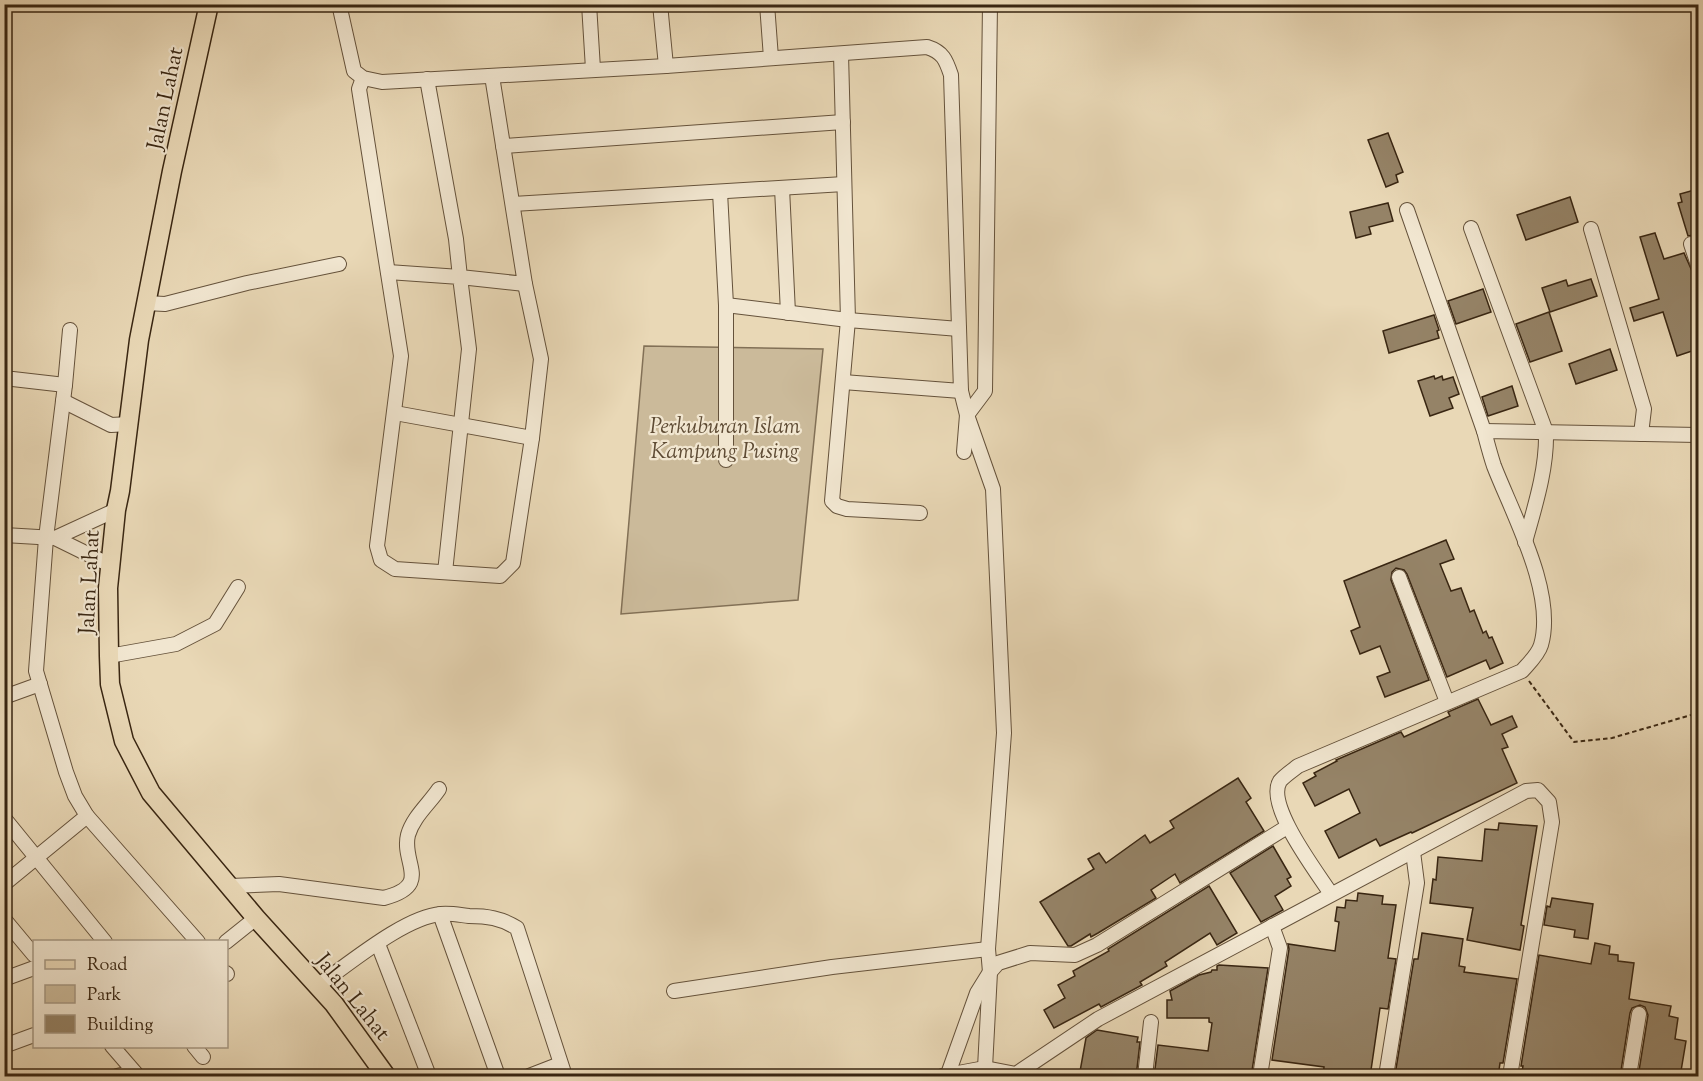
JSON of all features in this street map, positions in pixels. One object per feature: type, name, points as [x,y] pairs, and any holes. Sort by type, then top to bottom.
[{"type":"main road","name":"Jalan Lahat","points":[[209,4],[172,171],[139,340],[108,588],[110,684],[124,741],[151,793],[256,918],[334,1004],[386,1077]]},
{"type":"street","points":[[339,4],[354,71],[363,78],[382,82],[666,66],[927,47],[938,50],[945,57],[951,75],[961,391],[993,489],[1004,733],[988,950],[990,972],[985,1068]]},
{"type":"street","points":[[589,4],[593,69]]},
{"type":"street","points":[[660,4],[666,66]]},
{"type":"street","points":[[767,4],[771,58]]},
{"type":"street","points":[[964,452],[967,415],[985,391],[990,4]]},
{"type":"street","points":[[841,54],[848,320],[832,501],[837,506],[847,509],[920,513]]},
{"type":"street","points":[[363,78],[359,89],[401,356],[377,546],[381,560],[395,569],[500,576],[513,563],[532,438],[541,359],[492,76]]},
{"type":"street","points":[[428,79],[456,239],[469,349],[445,572]]},
{"type":"street","points":[[503,146],[843,122]]},
{"type":"street","points":[[513,204],[844,184]]},
{"type":"street","points":[[782,188],[788,313]]},
{"type":"street","points":[[720,192],[726,305],[726,460]]},
{"type":"street","points":[[1331,894],[1287,827],[1276,797],[1280,781],[1298,766],[1522,671],[1540,648],[1544,631],[1543,603],[1525,542],[1493,463],[1484,430],[1407,210]]},
{"type":"street","points":[[1471,228],[1546,432],[1547,445],[1538,496],[1525,542]]},
{"type":"street","points":[[1591,228],[1644,409],[1641,434]]},
{"type":"street","points":[[1691,244],[1698,265]]},
{"type":"street","points":[[146,303],[165,304],[247,283],[339,264]]},
{"type":"street","points":[[388,272],[460,277],[525,277]]},
{"type":"street","points":[[726,305],[848,320],[959,329]]},
{"type":"street","points":[[70,330],[36,671],[75,796],[87,816],[196,940]]},
{"type":"street","points":[[4,378],[65,385]]},
{"type":"street","points":[[843,382],[961,391]]},
{"type":"street","points":[[63,401],[111,425],[129,424]]},
{"type":"street","points":[[395,413],[532,438]]},
{"type":"street","points":[[1484,430],[1698,435]]},
{"type":"street","points":[[50,538],[116,510]]},
{"type":"street","points":[[4,535],[50,538],[110,565]]},
{"type":"street","points":[[1399,577],[1447,702]]},
{"type":"street","points":[[109,656],[176,644],[215,624],[238,587]]},
{"type":"street","points":[[4,697],[40,684]]},
{"type":"street","points":[[230,886],[279,884],[384,898],[398,894],[409,885],[412,869],[407,842],[408,833],[416,817],[439,789]]},
{"type":"street","points":[[1287,827],[1097,945],[1075,955],[1030,953],[998,963],[977,993],[945,1075],[964,1074],[985,1068],[1017,1075],[1098,1019],[1526,791],[1538,790],[1549,802],[1552,822],[1510,1077]]},
{"type":"street","points":[[4,884],[87,816]]},
{"type":"street","points":[[4,818],[103,940]]},
{"type":"street","points":[[1386,1077],[1417,883],[1413,852]]},
{"type":"street","points":[[440,914],[498,1077]]},
{"type":"street","points":[[317,986],[417,920],[440,914],[485,916],[504,920],[517,928],[563,1070],[529,1077]]},
{"type":"street","points":[[228,940],[256,918]]},
{"type":"street","points":[[4,919],[33,954]]},
{"type":"street","points":[[1260,1077],[1280,948],[1272,926]]},
{"type":"street","points":[[378,944],[429,1077]]},
{"type":"street","points":[[674,991],[832,967],[988,950]]},
{"type":"street","points":[[4,979],[33,968]]},
{"type":"street","points":[[1629,1077],[1639,1014]]},
{"type":"street","points":[[1145,1077],[1151,1022]]},
{"type":"street","points":[[4,1046],[33,1035]]},
{"type":"street","points":[[113,1048],[136,1074]]},
{"type":"street","points":[[117,1077],[136,1074]]},
{"type":"path","points":[[1522,671],[1574,742],[1612,738],[1698,713]]},
{"type":"green space","name":"Perkuburan Islam Kampung Pusing","points":[[644,346],[823,349],[798,600],[621,614]]},
{"type":"building","points":[[1388,133],[1403,172],[1396,175],[1398,182],[1386,187],[1368,140]]},
{"type":"building","points":[[1698,189],[1698,239],[1693,235],[1688,236],[1678,203],[1682,202],[1680,194]]},
{"type":"building","points":[[1570,197],[1578,222],[1526,240],[1517,215]]},
{"type":"building","points":[[1388,203],[1393,221],[1369,227],[1371,234],[1356,238],[1350,212]]},
{"type":"building","points":[[1655,233],[1664,259],[1684,253],[1692,271],[1698,274],[1698,349],[1677,356],[1663,312],[1634,321],[1630,308],[1659,299],[1640,237]]},
{"type":"building","points":[[1591,279],[1597,296],[1550,312],[1542,288],[1566,280],[1568,286]]},
{"type":"building","points":[[1483,289],[1491,312],[1456,324],[1448,301]]},
{"type":"building","points":[[1549,312],[1562,351],[1530,362],[1516,324]]},
{"type":"building","points":[[1434,315],[1439,338],[1389,353],[1383,331]]},
{"type":"building","points":[[1610,349],[1617,370],[1576,384],[1569,364]]},
{"type":"building","points":[[1434,376],[1435,379],[1442,376],[1443,380],[1453,377],[1459,394],[1449,398],[1453,408],[1430,416],[1418,381]]},
{"type":"building","points":[[1512,386],[1518,406],[1488,416],[1482,397]]},
{"type":"building","points":[[1446,540],[1454,559],[1440,564],[1451,591],[1461,588],[1470,612],[1474,610],[1483,633],[1486,631],[1489,638],[1492,637],[1503,663],[1490,669],[1486,660],[1447,677],[1407,574],[1404,570],[1396,568],[1392,572],[1391,580],[1429,680],[1385,697],[1377,677],[1390,672],[1380,646],[1360,654],[1351,631],[1360,627],[1344,581]]},
{"type":"building","points":[[1478,699],[1491,725],[1512,716],[1517,727],[1502,734],[1508,747],[1502,749],[1517,783],[1412,833],[1380,846],[1376,839],[1339,858],[1325,831],[1360,813],[1349,789],[1315,806],[1303,783],[1316,776],[1314,773],[1336,760],[1401,732],[1404,737],[1450,716],[1448,712]]},
{"type":"building","points":[[1238,778],[1251,798],[1246,802],[1264,831],[1180,883],[1175,874],[1151,890],[1156,898],[1091,937],[1090,934],[1068,946],[1040,902],[1094,869],[1088,859],[1099,853],[1106,863],[1145,835],[1150,843],[1174,828],[1170,821]]},
{"type":"building","points":[[1499,823],[1537,826],[1521,925],[1524,926],[1520,950],[1467,940],[1473,908],[1430,903],[1433,879],[1436,880],[1438,857],[1482,861],[1485,829],[1498,830]]},
{"type":"building","points":[[1273,846],[1291,877],[1287,879],[1291,886],[1275,896],[1283,910],[1261,922],[1230,873]]},
{"type":"building","points":[[1209,886],[1237,933],[1217,945],[1210,933],[1165,962],[1167,966],[1140,982],[1142,985],[1101,1007],[1099,1004],[1054,1028],[1044,1010],[1065,998],[1058,985],[1075,976],[1073,971],[1109,951],[1108,949]]},
{"type":"building","points":[[1358,893],[1383,896],[1382,904],[1396,905],[1388,958],[1396,959],[1388,1009],[1380,1008],[1370,1077],[1323,1077],[1324,1067],[1272,1060],[1288,944],[1335,951],[1339,922],[1335,921],[1337,907],[1345,908],[1346,900],[1357,901]]},
{"type":"building","points":[[1552,898],[1593,904],[1588,939],[1574,937],[1575,930],[1544,925],[1547,906],[1550,907]]},
{"type":"building","points":[[1422,933],[1463,939],[1459,966],[1465,967],[1464,972],[1517,979],[1503,1063],[1500,1063],[1498,1077],[1395,1075],[1414,959],[1418,959]]},
{"type":"building","points":[[1595,943],[1610,946],[1609,954],[1618,955],[1618,961],[1634,963],[1629,999],[1671,1006],[1669,1016],[1678,1018],[1675,1039],[1686,1041],[1680,1077],[1638,1077],[1648,1015],[1645,1007],[1640,1005],[1632,1008],[1630,1013],[1620,1077],[1521,1077],[1539,955],[1591,964]]},
{"type":"building","points":[[1219,965],[1268,968],[1251,1077],[1154,1077],[1158,1045],[1208,1051],[1212,1023],[1209,1022],[1209,1018],[1167,1018],[1167,1000],[1172,1000],[1170,991],[1199,975],[1217,970]]},
{"type":"building","points":[[1097,1030],[1138,1037],[1137,1042],[1140,1042],[1136,1077],[1079,1077],[1086,1038]]}]
